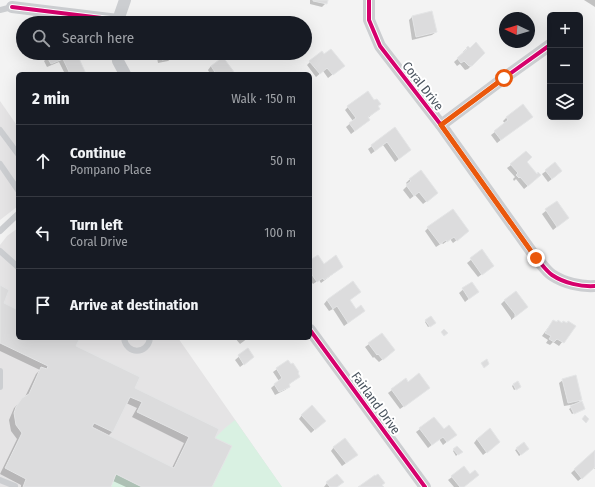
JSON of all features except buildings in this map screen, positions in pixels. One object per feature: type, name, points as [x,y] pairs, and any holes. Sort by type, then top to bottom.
[{"type":"street","points":[[120,16],[125,0]]},
{"type":"street","name":"Coral Drive","points":[[369,0],[369,20],[380,46],[441,125],[536,258],[551,274],[568,282],[584,287],[595,286]]},
{"type":"street","points":[[6,8],[75,16]]},
{"type":"street","points":[[441,125],[547,47]]},
{"type":"street","points":[[118,60],[124,72]]},
{"type":"street","name":"Fairland Drive","points":[[312,333],[425,487]]},
{"type":"lane","points":[[0,130],[16,151]]},
{"type":"lane","points":[[0,164],[16,187]]},
{"type":"lane","points":[[0,231],[16,216]]},
{"type":"lane","points":[[0,251],[16,265]]},
{"type":"lane","points":[[125,340],[128,348],[136,351],[144,349],[148,346],[150,340]]},
{"type":"lane","points":[[0,371],[0,387]]},
{"type":"lane","points":[[0,480],[15,486]]},
{"type":"shaded area","points":[[0,101],[16,124],[16,208],[0,220]]},
{"type":"shaded area","points":[[16,229],[16,340],[179,340],[282,487],[0,487],[0,245],[7,236]]},
{"type":"green space","points":[[235,420],[282,487],[212,487],[232,446],[215,438]]},
{"type":"green space","points":[[116,474],[142,487],[111,487]]},
{"type":"cycle path","points":[[369,0],[369,20],[380,46],[441,125],[536,258],[550,273],[557,278],[578,285],[595,286]]},
{"type":"cycle path","points":[[12,7],[85,16]]},
{"type":"cycle path","points":[[441,125],[547,47]]},
{"type":"cycle path","points":[[312,333],[425,487]]},
{"type":"route","points":[[504,78],[441,125],[536,258]]}]
